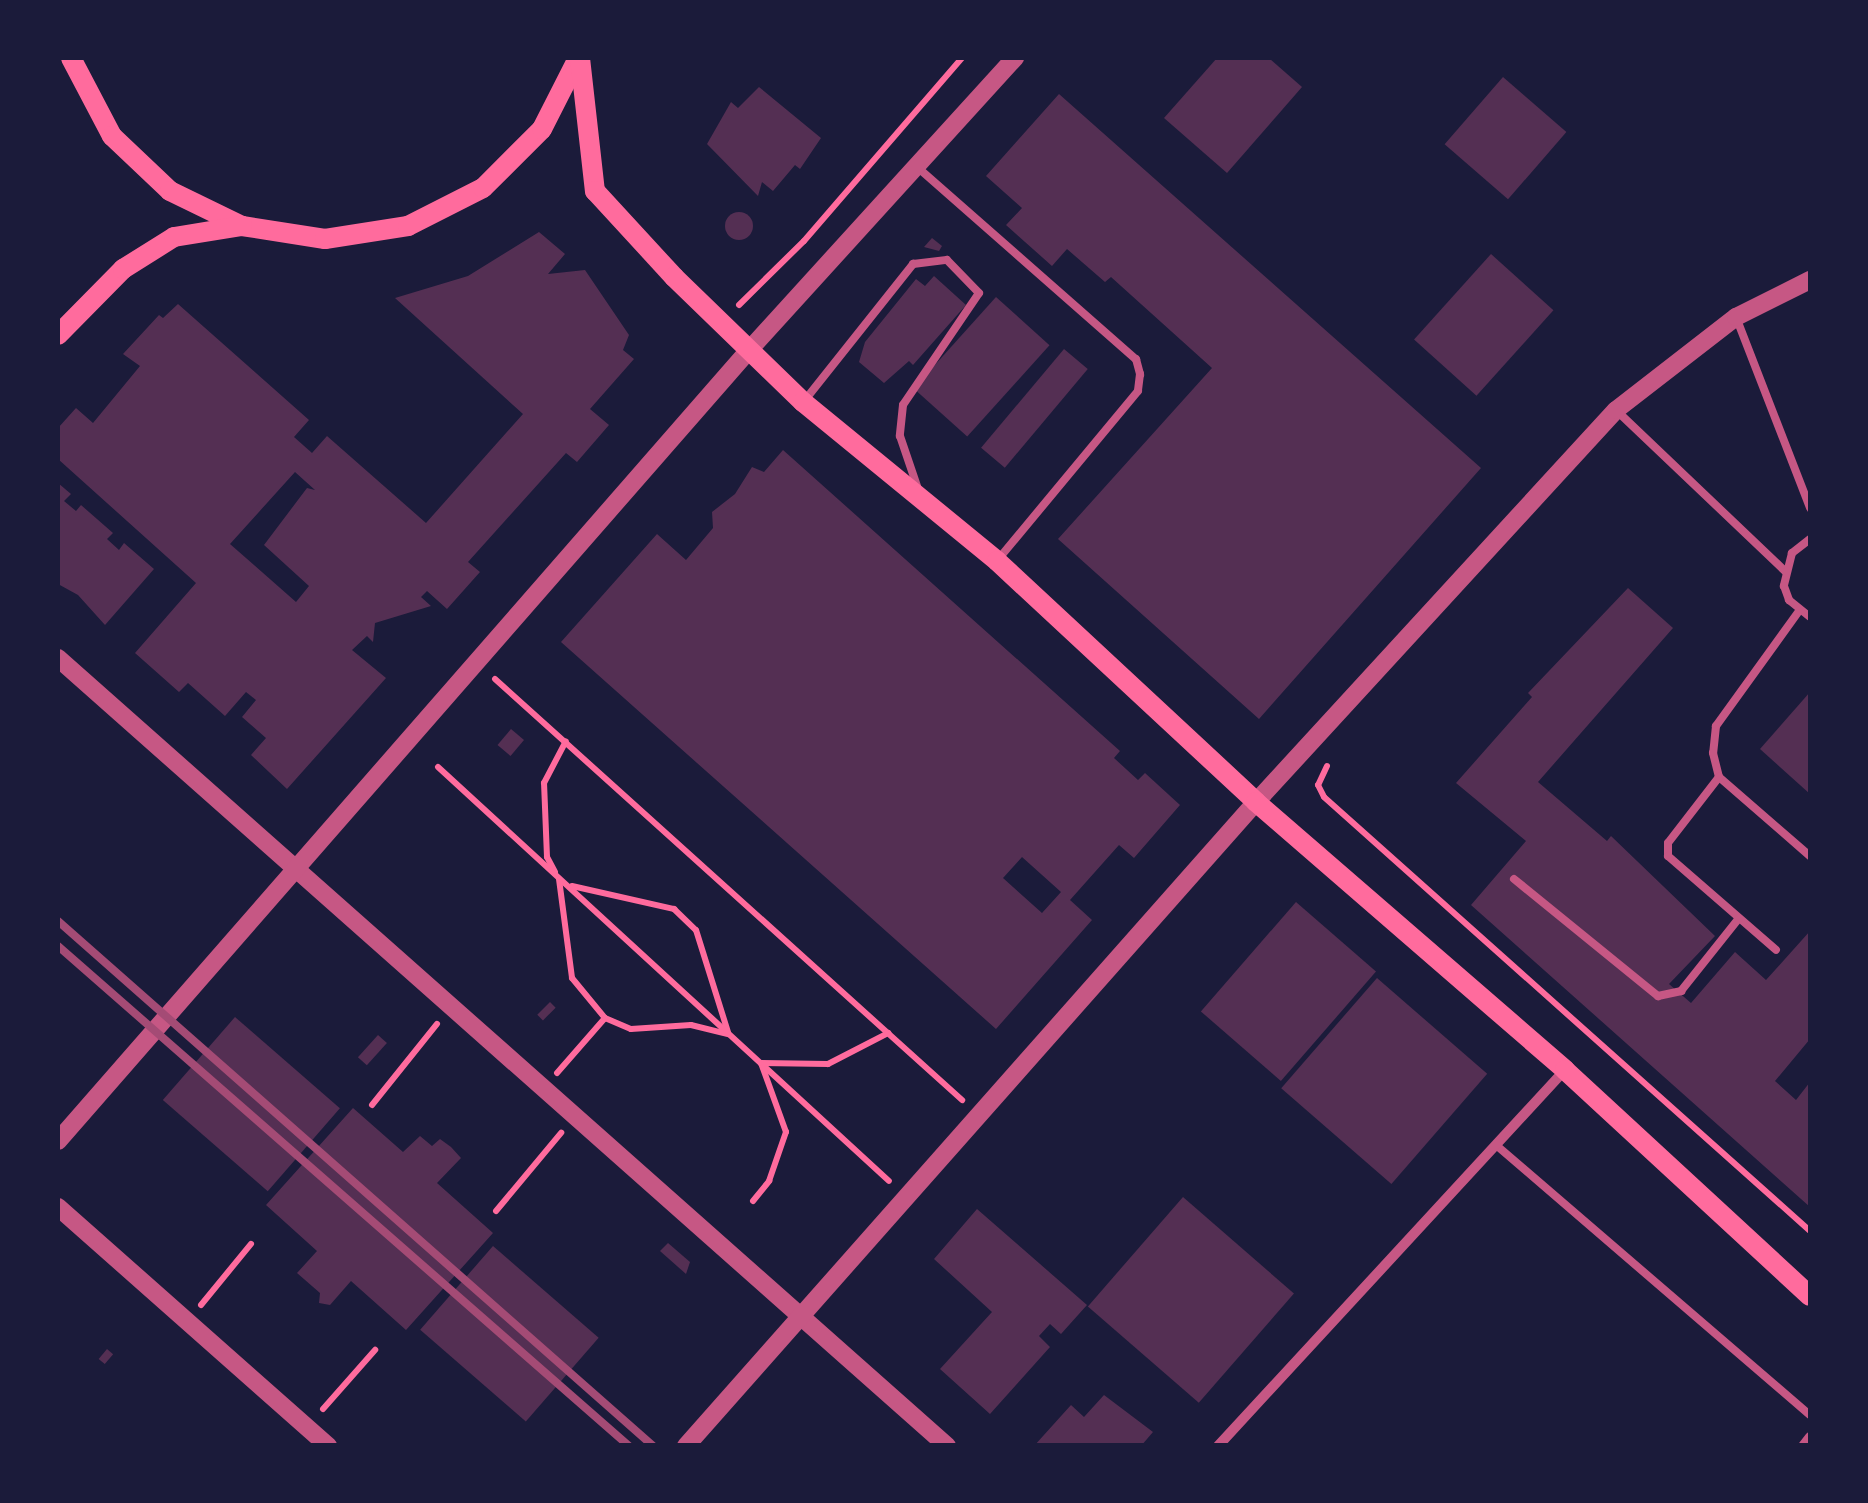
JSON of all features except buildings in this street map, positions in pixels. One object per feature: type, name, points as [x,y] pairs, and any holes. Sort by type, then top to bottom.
[{"type":"main road","points":[[71,58],[112,136],[170,191],[242,226],[325,240],[423,218],[483,188],[542,129],[579,58]]},
{"type":"main road","points":[[579,58],[595,191],[722,322],[803,402],[998,561],[1256,802],[1565,1070],[1810,1296]]},
{"type":"main road","points":[[58,335],[123,269],[174,237],[242,226]]},
{"type":"street","points":[[58,1141],[213,959],[294,872],[750,349],[914,165],[1016,58]]},
{"type":"street","points":[[686,1446],[1256,802],[1616,410],[1736,317],[1810,280]]},
{"type":"street","points":[[58,658],[294,872],[946,1446]]},
{"type":"street","points":[[1218,1446],[1565,1070]]},
{"type":"street","points":[[58,1207],[328,1446]]},
{"type":"street","points":[[1803,1446],[1810,1437]]},
{"type":"lane","points":[[914,165],[1136,359],[1140,374],[1138,391],[998,561]]},
{"type":"lane","points":[[803,402],[912,264],[946,260],[976,284],[974,302],[903,405],[904,459],[924,499]]},
{"type":"lane","points":[[1736,317],[1810,508]]},
{"type":"lane","points":[[1616,410],[1784,571]]},
{"type":"lane","points":[[1810,540],[1792,554],[1784,571],[1789,600],[1799,612],[1810,617]]},
{"type":"lane","points":[[1776,950],[1666,848],[1718,777],[1716,726],[1799,612]]},
{"type":"lane","points":[[1718,777],[1810,856]]},
{"type":"lane","points":[[1514,879],[1658,996],[1681,991],[1739,918]]},
{"type":"lane","points":[[1496,1145],[1810,1415]]},
{"type":"path","points":[[722,322],[804,242],[962,58]]},
{"type":"path","points":[[495,678],[962,1100]]},
{"type":"path","points":[[566,742],[544,783],[547,856],[558,878],[572,978],[606,1018],[631,1029],[692,1025],[729,1034]]},
{"type":"path","points":[[1334,759],[1321,772],[1324,797],[1810,1231]]},
{"type":"path","points":[[438,767],[890,1180]]},
{"type":"path","points":[[558,878],[582,892],[674,909],[696,930],[729,1034]]},
{"type":"path","points":[[372,1105],[450,1008]]},
{"type":"path","points":[[543,1089],[606,1018]]},
{"type":"path","points":[[761,1063],[828,1064],[888,1032]]},
{"type":"path","points":[[752,1201],[769,1181],[786,1132],[761,1063]]},
{"type":"path","points":[[496,1211],[574,1116]]},
{"type":"path","points":[[188,1321],[252,1244]]},
{"type":"path","points":[[308,1427],[374,1350]]},
{"type":"railway","points":[[58,921],[653,1446]]},
{"type":"railway","points":[[58,946],[629,1446]]}]
